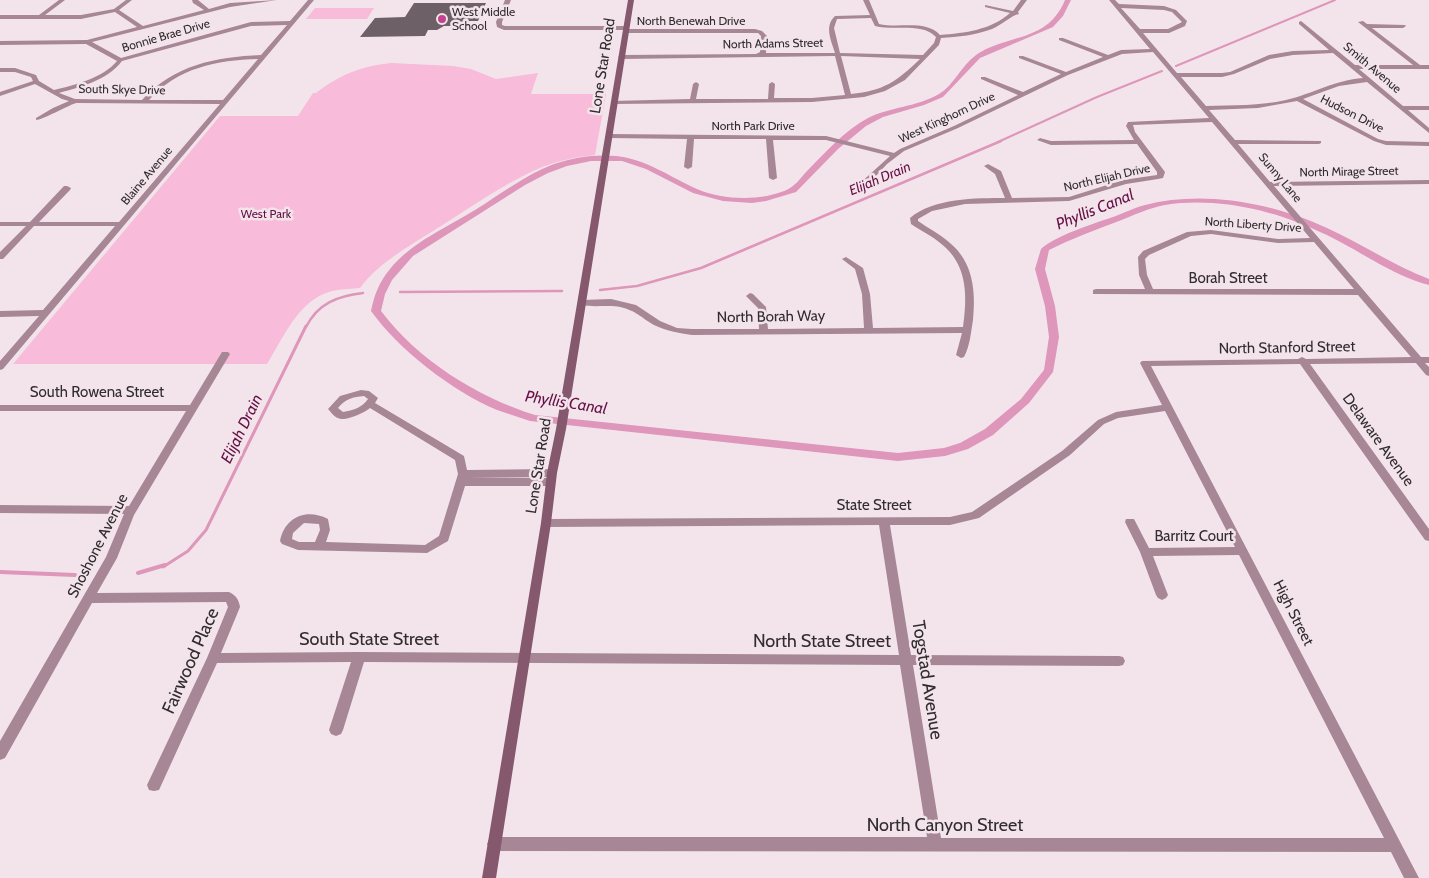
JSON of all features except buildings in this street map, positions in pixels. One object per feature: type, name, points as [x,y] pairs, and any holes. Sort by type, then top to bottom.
[{"type":"street","points":[[40,17],[62,0]]},
{"type":"street","points":[[0,17],[81,17],[116,10],[129,0]]},
{"type":"street","points":[[195,0],[195,2],[207,10]]},
{"type":"street","points":[[0,43],[87,42],[207,10],[245,2],[274,0]]},
{"type":"street","name":"Blaine Avenue","points":[[0,367],[311,0]]},
{"type":"street","points":[[508,0],[499,22],[499,26],[502,27],[626,30]]},
{"type":"street","name":"Lone Star Road","points":[[489,878],[552,478],[563,421],[631,0]]},
{"type":"street","points":[[866,0],[877,25],[881,27],[927,28],[933,30],[939,37]]},
{"type":"street","points":[[939,37],[976,33],[992,27],[1017,13],[1024,0]]},
{"type":"street","name":"Sunny Lane","points":[[1112,0],[1429,373]]},
{"type":"street","points":[[988,6],[1017,13]]},
{"type":"street","points":[[1118,6],[1164,8],[1174,11],[1185,22],[1183,25],[1169,31],[1139,31]]},
{"type":"street","points":[[116,10],[142,28]]},
{"type":"street","points":[[849,97],[831,28],[835,18],[872,16]]},
{"type":"street","name":"Bonnie Brae Drive","points":[[54,92],[90,80],[114,67],[120,60],[251,24],[292,23]]},
{"type":"street","name":"Smith Avenue","points":[[1301,23],[1429,131]]},
{"type":"street","points":[[1403,26],[1363,24],[1418,66]]},
{"type":"street","name":"North Benewah Drive","points":[[626,30],[755,31],[764,36],[764,49],[759,54]]},
{"type":"street","points":[[614,102],[849,97],[882,90],[903,79],[937,44],[939,37]]},
{"type":"street","points":[[1061,39],[1108,57]]},
{"type":"street","points":[[87,42],[120,60]]},
{"type":"street","name":"West Kinghorn Drive","points":[[862,187],[885,163],[902,150],[956,127],[1066,74],[1108,57],[1131,50],[1155,50]]},
{"type":"street","points":[[1176,75],[1222,75],[1270,56],[1334,51]]},
{"type":"street","name":"North Adams Street","points":[[621,57],[837,54],[924,57]]},
{"type":"street","points":[[143,102],[148,95],[167,80],[183,72],[224,59],[263,57]]},
{"type":"street","points":[[1021,57],[1066,74]]},
{"type":"street","points":[[1353,67],[1429,66]]},
{"type":"street","name":"South Skye Drive","points":[[0,70],[27,72],[34,76],[36,82],[75,101],[225,102]]},
{"type":"street","name":"West Kinghorn Drive","points":[[983,78],[1024,95]]},
{"type":"street","points":[[1204,108],[1273,104],[1297,98],[1342,82],[1369,80]]},
{"type":"street","points":[[0,94],[36,82]]},
{"type":"street","points":[[693,101],[696,84]]},
{"type":"street","points":[[772,84],[772,100]]},
{"type":"street","name":"Hudson Drive","points":[[1297,98],[1376,140],[1386,143],[1429,144]]},
{"type":"street","points":[[38,119],[55,108],[75,101]]},
{"type":"street","points":[[1402,108],[1429,108]]},
{"type":"street","name":"North Elijah Drive","points":[[967,330],[971,292],[963,266],[950,247],[914,222],[914,218],[924,211],[956,203],[1076,198],[1125,182],[1160,176],[1160,172],[1129,126],[1130,123],[1214,120]]},
{"type":"street","name":"North Park Drive","points":[[609,136],[797,136],[837,140],[895,155]]},
{"type":"street","points":[[688,167],[691,137]]},
{"type":"street","points":[[769,137],[773,178]]},
{"type":"street","points":[[1040,140],[1051,143],[1140,142]]},
{"type":"street","points":[[1233,142],[1319,142]]},
{"type":"street","points":[[988,166],[998,172],[1010,201]]},
{"type":"street","name":"North Mirage Street","points":[[1269,184],[1429,182]]},
{"type":"street","points":[[0,257],[67,188]]},
{"type":"street","points":[[0,224],[122,224]]},
{"type":"street","name":"North Liberty Drive","points":[[1150,292],[1143,275],[1141,259],[1146,253],[1190,234],[1211,232],[1278,240],[1316,240]]},
{"type":"street","points":[[846,259],[859,268],[866,294],[869,330]]},
{"type":"street","name":"Borah Street","points":[[1096,292],[1360,292]]},
{"type":"street","points":[[750,296],[762,306],[764,331]]},
{"type":"street","name":"North Borah Way","points":[[582,303],[611,302],[636,308],[657,323],[675,330],[692,332],[967,330]]},
{"type":"street","points":[[0,314],[46,313]]},
{"type":"street","points":[[961,355],[967,330]]},
{"type":"street","name":"Shoshone Avenue","points":[[0,754],[111,558],[132,510],[225,354]]},
{"type":"street","name":"Delaware Avenue","points":[[1302,360],[1429,537]]},
{"type":"street","name":"North Stanford Street","points":[[1145,363],[1429,360]]},
{"type":"street","name":"High Street","points":[[1145,363],[1412,878]]},
{"type":"street","points":[[319,546],[427,548],[444,538],[462,478],[460,458],[370,404]]},
{"type":"street","name":"State Street","points":[[546,523],[950,521],[975,515],[1066,453],[1101,422],[1116,415],[1168,407]]},
{"type":"street","name":"South Rowena Street","points":[[0,408],[193,408]]},
{"type":"street","points":[[462,478],[552,478]]},
{"type":"street","points":[[0,509],[132,510]]},
{"type":"street","name":"Togstad Avenue","points":[[884,521],[935,845]]},
{"type":"street","name":"Barritz Court","points":[[1130,522],[1146,552],[1162,594]]},
{"type":"street","name":"Barritz Court","points":[[1146,552],[1243,551]]},
{"type":"street","name":"Fairwood Place","points":[[88,598],[229,597],[233,601],[234,607],[213,658],[154,785]]},
{"type":"street","points":[[336,730],[359,657]]},
{"type":"street","name":"South State Street","points":[[213,658],[524,658]]},
{"type":"street","name":"North State Street","points":[[524,658],[1119,660]]},
{"type":"street","name":"North Canyon Street","points":[[494,844],[1395,845]]},
{"type":"green space","points":[[315,8],[374,8],[367,19],[306,19]]},
{"type":"green space","name":"West Park","points":[[391,63],[453,66],[471,69],[496,79],[538,73],[531,94],[606,94],[595,155],[555,163],[521,177],[486,197],[387,261],[360,288],[337,290],[313,300],[303,308],[287,329],[267,364],[13,364],[220,116],[298,116],[313,93],[316,93],[333,81],[360,69]]},
{"type":"waterway","name":"Phyllis Canal","points":[[1068,0],[1060,16],[1050,26],[1042,31],[997,47],[978,57],[946,93],[922,104],[871,119],[863,124],[835,147],[793,190],[780,195],[752,200],[723,199],[696,191],[649,168],[622,159],[591,159],[557,166],[522,183],[410,254],[394,270],[384,284],[376,311],[386,325],[400,339],[448,377],[498,406],[534,418],[898,457],[945,452],[964,446],[989,432],[1025,401],[1049,370],[1054,337],[1050,306],[1040,269],[1045,249],[1060,241],[1146,207],[1189,201],[1212,202],[1236,204],[1283,215],[1324,230],[1415,277],[1429,282]]},
{"type":"waterway","name":"Elijah Drain","points":[[1176,66],[1335,0]]},
{"type":"waterway","name":"Elijah Drain","points":[[998,142],[1097,97],[1162,71]]},
{"type":"waterway","name":"Elijah Drain","points":[[600,290],[637,286],[701,268],[1001,141]]},
{"type":"waterway","name":"Elijah Drain","points":[[400,292],[562,291]]},
{"type":"waterway","name":"Elijah Drain","points":[[306,327],[316,312],[323,306],[345,296],[363,293]]},
{"type":"waterway","name":"Elijah Drain","points":[[163,567],[188,551],[206,530],[306,326]]},
{"type":"waterway","name":"Elijah Drain","points":[[138,573],[165,565]]},
{"type":"waterway","name":"Elijah Drain","points":[[0,572],[75,575]]},
{"type":"place","name":"West Middle School","points":[[442,19]]}]
